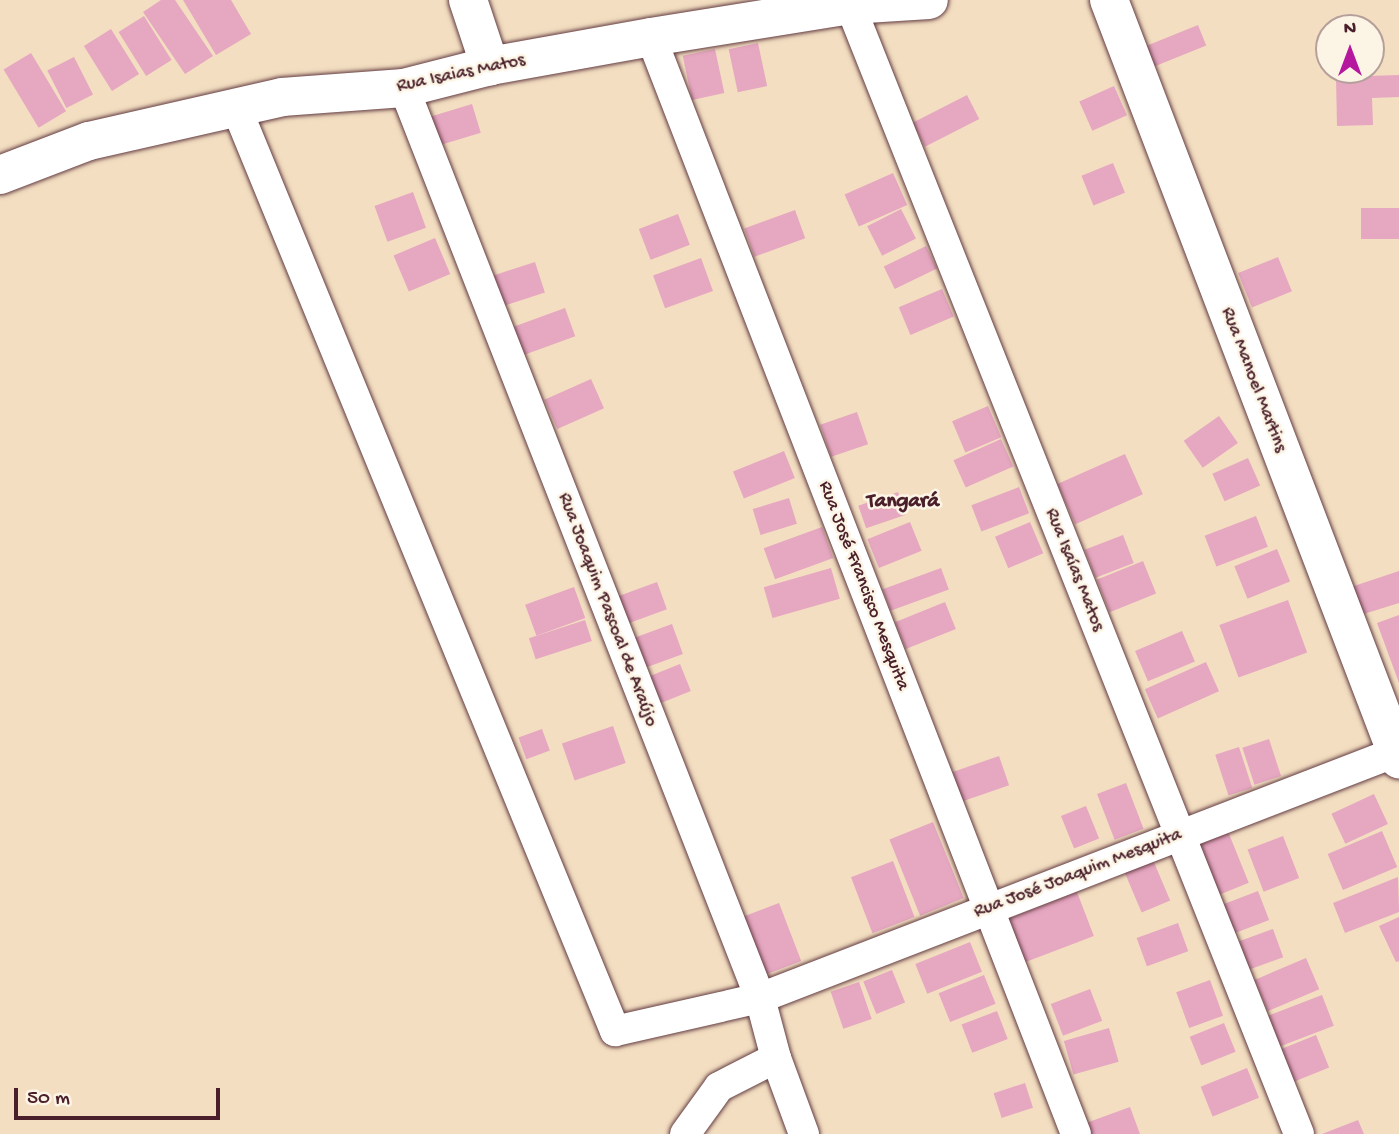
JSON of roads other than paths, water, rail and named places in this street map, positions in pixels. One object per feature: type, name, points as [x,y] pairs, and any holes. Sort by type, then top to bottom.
[{"type":"street","points":[[468,0],[490,66]]},
{"type":"street","name":"Rua Isaias Matos","points":[[0,175],[89,141],[282,97],[404,88],[490,66],[849,3],[924,0]]},
{"type":"street","name":"Rua Manoel Martins","points":[[1109,0],[1390,714],[1398,755]]},
{"type":"street","name":"Rua Isaías Matos","points":[[849,3],[1299,1134]]},
{"type":"street","name":"Rua José Francisco Mesquita","points":[[651,37],[1076,1134]]},
{"type":"street","name":"Rua Joaquim Pascoal de Araújo","points":[[404,88],[760,998],[776,1058],[804,1134]]},
{"type":"street","name":"Rua José Joaquim Mesquita","points":[[236,107],[615,1031],[760,998],[1179,835],[1398,755]]},
{"type":"street","points":[[685,1134],[719,1087],[776,1058]]},
{"type":"district","name":"Tangará","points":[[903,503]]}]
